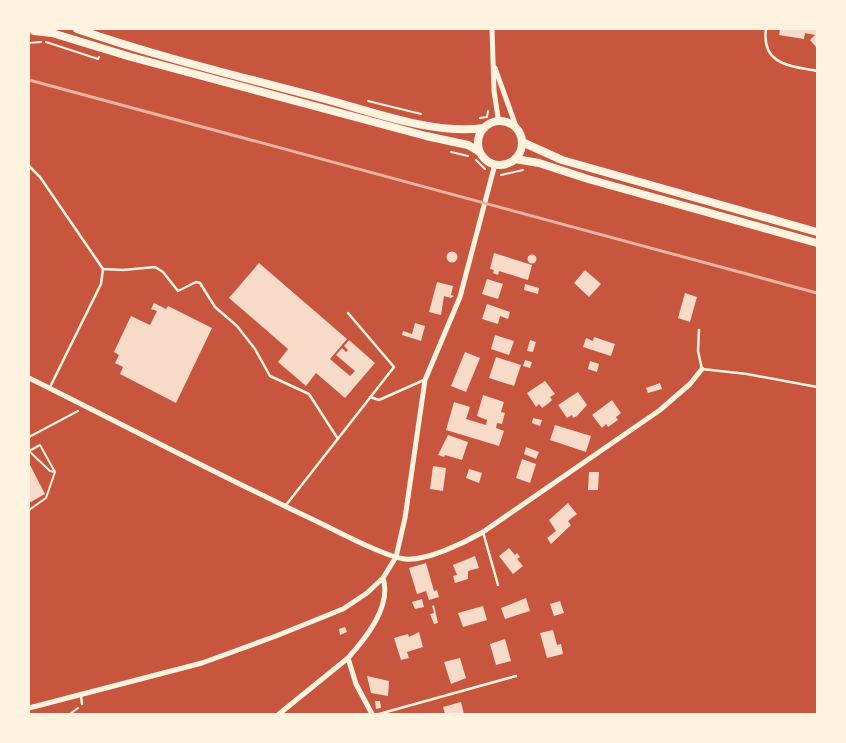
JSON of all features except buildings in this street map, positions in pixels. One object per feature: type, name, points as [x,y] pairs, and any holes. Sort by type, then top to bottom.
[{"type":"main road","points":[[33,31],[52,32],[168,67],[426,136],[468,145],[480,152],[489,162],[495,164],[509,163],[515,160],[519,154],[522,142],[517,129],[508,122],[496,122],[484,128],[460,129],[396,118],[130,46],[78,29]]},
{"type":"main road","points":[[480,152],[479,140],[484,128]]},
{"type":"main road","points":[[522,142],[562,160],[817,232]]},
{"type":"main road","points":[[515,160],[539,163],[588,179],[817,243]]},
{"type":"street","points":[[492,29],[498,117],[496,122]]},
{"type":"street","points":[[495,66],[517,129]]},
{"type":"street","points":[[29,708],[202,663],[276,636],[343,609],[368,593],[384,578],[396,557],[404,518],[425,380],[460,297],[495,164]]},
{"type":"street","points":[[29,378],[285,506],[396,557],[405,559],[422,558],[469,540],[483,532],[660,410],[690,384],[702,369]]},
{"type":"street","points":[[278,714],[348,658],[382,610],[386,587],[384,578]]},
{"type":"street","points":[[348,658],[356,684],[372,714]]},
{"type":"lane","points":[[766,29],[766,44],[774,59],[781,64],[817,70]]},
{"type":"lane","points":[[29,166],[40,177],[103,269],[101,284],[49,388]]},
{"type":"lane","points":[[103,269],[124,270],[155,267],[163,272],[178,291],[196,282],[200,283],[216,307],[237,326],[255,349],[270,376],[309,394],[338,439]]},
{"type":"lane","points":[[285,506],[394,367],[348,314]]},
{"type":"lane","points":[[699,330],[698,351],[702,369],[747,374],[817,387]]},
{"type":"lane","points":[[370,397],[379,400],[425,380]]},
{"type":"lane","points":[[483,532],[498,585]]},
{"type":"lane","points":[[379,714],[516,676]]},
{"type":"lane","points":[[80,694],[82,704]]},
{"type":"path","points":[[29,44],[43,41],[98,59],[100,54]]},
{"type":"path","points":[[362,99],[428,116]]},
{"type":"path","points":[[478,119],[486,117],[490,104],[496,103]]},
{"type":"path","points":[[29,437],[87,407]]},
{"type":"path","points":[[29,510],[46,498],[55,472],[40,445],[29,451],[50,471],[55,472]]},
{"type":"path","points":[[70,714],[82,704]]},
{"type":"railway","points":[[29,80],[817,293]]}]
